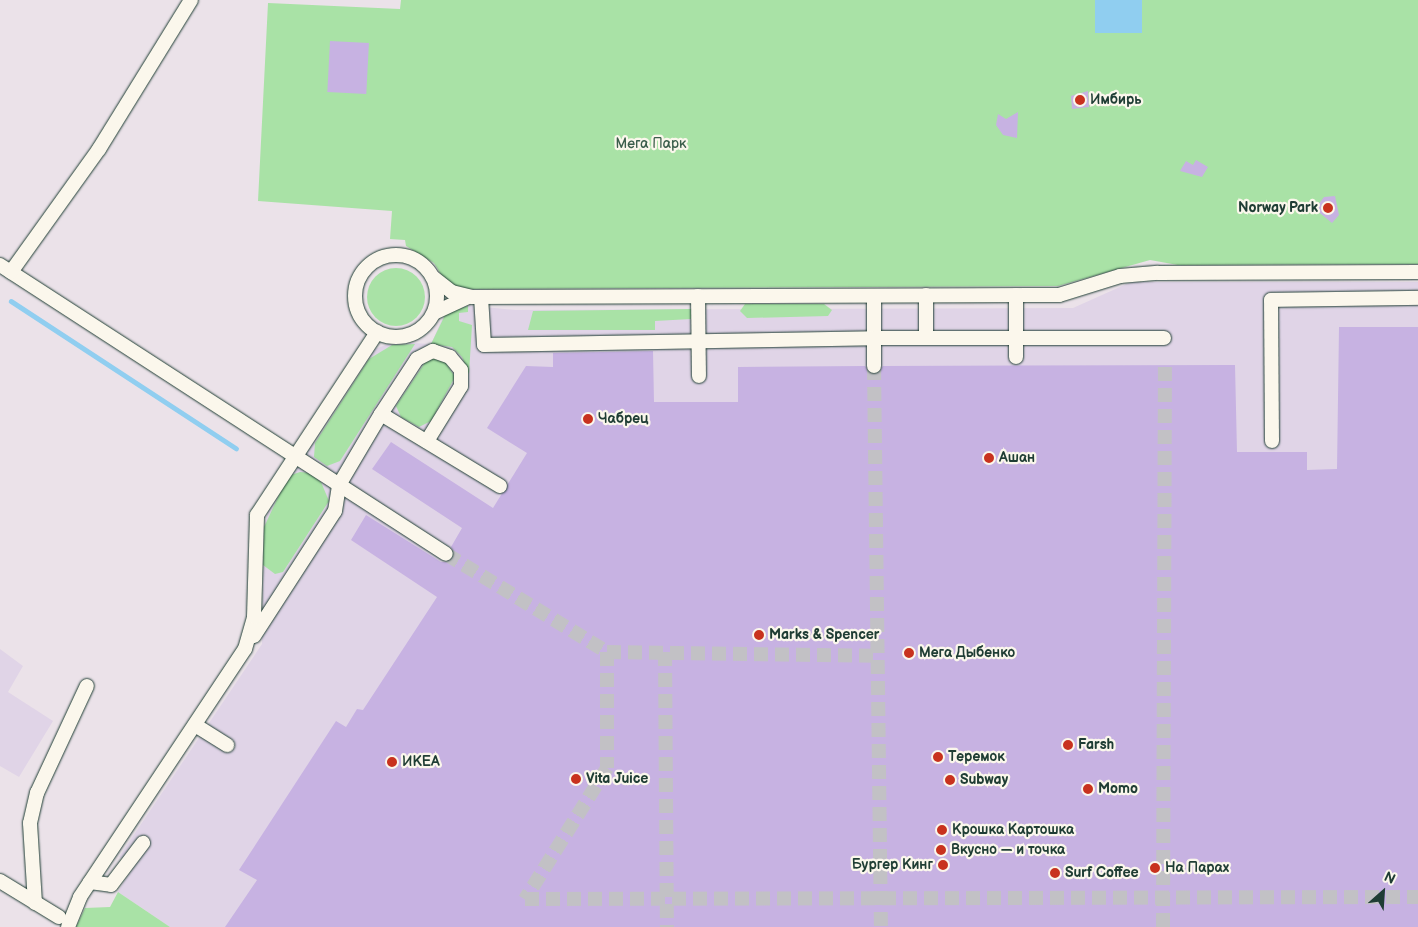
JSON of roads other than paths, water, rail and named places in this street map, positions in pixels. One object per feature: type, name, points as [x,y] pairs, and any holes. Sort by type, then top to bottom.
[{"type":"street","points":[[191,0],[99,149],[5,269],[446,554]]},
{"type":"street","points":[[475,297],[434,278],[419,261],[397,254],[379,258],[365,269],[357,286],[356,304],[364,320],[378,332],[410,335],[434,313],[475,297],[1059,295],[1120,276],[1150,273],[1418,272]]},
{"type":"street","points":[[434,278],[437,299],[434,313]]},
{"type":"street","points":[[926,295],[926,338]]},
{"type":"street","points":[[1016,295],[1016,357]]},
{"type":"street","points":[[698,296],[699,376]]},
{"type":"street","points":[[874,296],[874,366]]},
{"type":"street","points":[[475,297],[484,345],[874,338],[1164,338]]},
{"type":"street","points":[[1272,441],[1271,300],[1418,298]]},
{"type":"street","points":[[245,649],[254,617],[257,515],[378,332]]},
{"type":"street","points":[[0,881],[35,903],[59,924],[80,897],[195,725],[335,511],[339,485],[381,414],[417,359],[433,352],[450,357],[461,370],[460,386],[427,441]]},
{"type":"street","points":[[381,414],[500,486]]},
{"type":"street","points":[[35,903],[30,823],[37,793],[87,686]]},
{"type":"street","points":[[195,725],[227,746]]},
{"type":"street","points":[[90,882],[112,885],[143,843]]},
{"type":"water","points":[[1095,0],[1142,0],[1142,33],[1095,33]]},
{"type":"waterway","points":[[11,301],[236,448]]},
{"type":"tunnel","points":[[1163,927],[1165,364]]},
{"type":"tunnel","points":[[874,366],[881,927]]},
{"type":"tunnel","points":[[446,554],[607,652],[607,768],[525,899],[1418,897]]},
{"type":"tunnel","points":[[607,652],[877,656]]},
{"type":"tunnel","points":[[665,652],[667,927]]},
{"type":"place","name":"Имбирь","points":[[1080,100]]},
{"type":"place","name":"Norway Park","points":[[1328,208]]},
{"type":"place","name":"Чабрец","points":[[588,419]]},
{"type":"place","name":"Ашан","points":[[989,458]]},
{"type":"place","name":"Marks & Spencer","points":[[759,635]]},
{"type":"place","name":"Мега Дыбенко","points":[[909,653]]},
{"type":"place","name":"Farsh","points":[[1068,745]]},
{"type":"place","name":"Теремок","points":[[938,757]]},
{"type":"place","name":"ИКЕА","points":[[392,762]]},
{"type":"place","name":"Vita Juice","points":[[576,779]]},
{"type":"place","name":"Subway","points":[[950,780]]},
{"type":"place","name":"Momo","points":[[1088,789]]},
{"type":"place","name":"Крошка Картошка","points":[[942,830]]},
{"type":"place","name":"Вкусно — и точка","points":[[941,850]]},
{"type":"place","name":"Бургер Кинг","points":[[943,865]]},
{"type":"place","name":"На Парах","points":[[1155,868]]},
{"type":"place","name":"Surf Coffee","points":[[1055,873]]},
{"type":"park label","name":"Мега Парк","points":[[651,144]]}]
